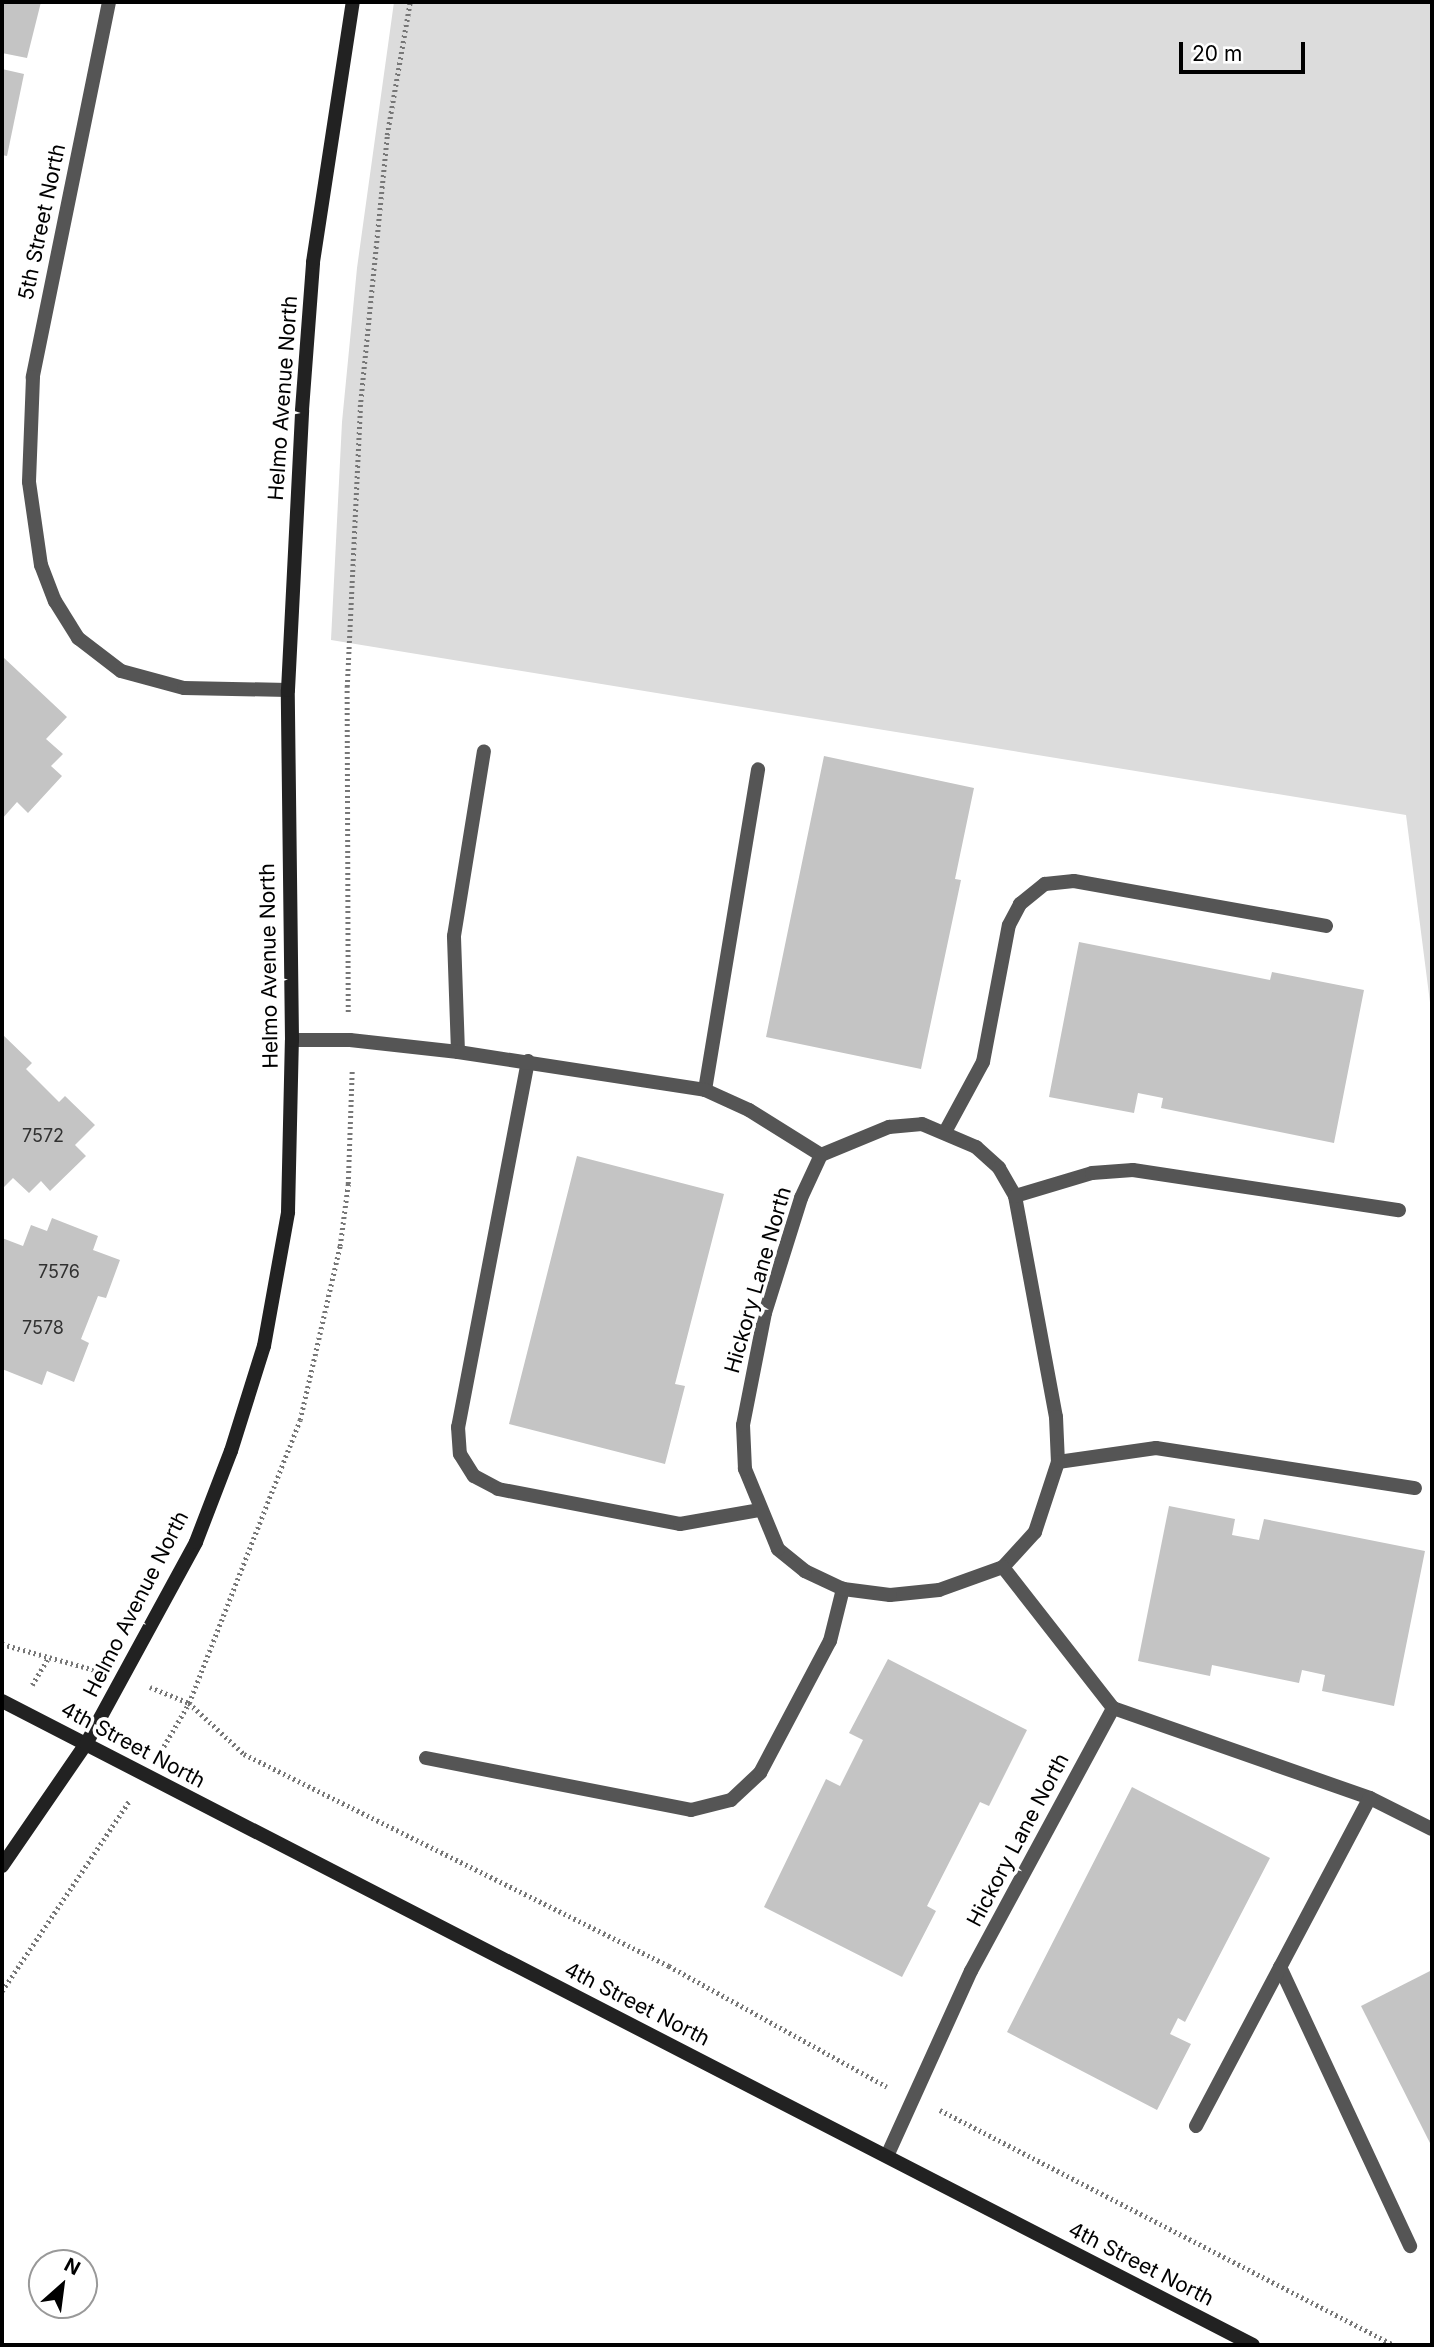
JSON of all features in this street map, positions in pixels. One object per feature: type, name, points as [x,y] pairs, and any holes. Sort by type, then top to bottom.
[{"type":"street","name":"5th Street North","points":[[109,2],[33,377],[29,482],[41,565],[55,601],[78,638],[121,671],[184,688],[288,690]]},
{"type":"street","name":"Helmo Avenue North","points":[[2,1866],[86,1744],[196,1542],[231,1451],[264,1346],[288,1212],[292,1040],[288,690],[313,262],[353,2]]},
{"type":"street","points":[[458,1052],[454,936],[485,751]]},
{"type":"street","points":[[705,1090],[758,769]]},
{"type":"street","points":[[946,1132],[983,1062],[1009,925],[1020,904],[1045,884],[1074,881],[1326,926]]},
{"type":"street","points":[[292,1040],[350,1040],[458,1052],[705,1090],[749,1110],[821,1155]]},
{"type":"street","points":[[528,1061],[458,1427],[460,1454],[474,1476],[498,1489],[667,1521],[716,1520],[759,1510]]},
{"type":"street","name":"Hickory Lane North","points":[[922,1124],[976,1147],[999,1168],[1015,1196],[1056,1417],[1058,1462],[1035,1531],[1003,1567],[939,1590],[890,1595],[843,1589],[806,1571],[778,1549],[759,1510],[745,1469],[743,1425],[751,1369],[801,1198],[821,1155],[889,1126],[922,1124]]},
{"type":"street","points":[[1015,1196],[1092,1173],[1133,1170],[1399,1210]]},
{"type":"street","points":[[1058,1462],[1156,1448],[1415,1488]]},
{"type":"street","points":[[1003,1567],[1112,1708],[1370,1798],[1432,1829]]},
{"type":"street","points":[[426,1758],[691,1810],[731,1800],[760,1773],[830,1641],[843,1589]]},
{"type":"street","name":"4th Street North","points":[[2,1701],[1252,2345]]},
{"type":"street","name":"Hickory Lane North","points":[[887,2156],[971,1971],[1112,1708]]},
{"type":"street","points":[[1196,2126],[1370,1798]]},
{"type":"street","points":[[1280,1967],[1410,2246]]},
{"type":"path","points":[[348,1002],[346,687],[360,407],[387,135],[411,2]]},
{"type":"path","points":[[352,1080],[340,1246],[317,1358],[282,1473],[189,1703],[244,1754],[669,1966],[875,2081]]},
{"type":"path","points":[[2,1644],[48,1658]]},
{"type":"path","points":[[2,1991],[121,1812]]},
{"type":"path","points":[[953,2115],[1394,2345]]},
{"type":"shaded area","points":[[394,2],[1432,2],[1432,1018],[1406,815],[331,640],[342,422],[357,268]]},
{"type":"building","points":[[2,2],[41,2],[27,58],[2,53]]},
{"type":"building","points":[[2,69],[24,74],[7,156],[2,155]]},
{"type":"building","points":[[3,657],[67,717],[46,739],[63,754],[51,766],[62,776],[28,813],[17,802],[2,819]]},
{"type":"building","points":[[824,756],[974,788],[955,879],[961,880],[921,1069],[766,1037]]},
{"type":"building","points":[[1079,942],[1270,980],[1272,972],[1364,990],[1334,1143],[1161,1108],[1163,1098],[1138,1093],[1134,1113],[1049,1097]]},
{"type":"building","points":[[2,1034],[32,1063],[26,1069],[59,1102],[65,1096],[95,1125],[75,1145],[86,1156],[50,1191],[41,1181],[29,1193],[13,1178],[2,1189]]},
{"type":"building","points":[[577,1156],[724,1194],[675,1384],[685,1386],[665,1464],[509,1424]]},
{"type":"building","points":[[52,1218],[98,1236],[93,1250],[120,1260],[106,1298],[98,1296],[81,1339],[89,1343],[74,1382],[47,1371],[42,1385],[2,1369],[2,1238],[23,1246],[31,1225],[47,1231]]},
{"type":"building","points":[[1169,1506],[1235,1519],[1232,1535],[1259,1540],[1264,1519],[1425,1551],[1394,1706],[1322,1691],[1325,1675],[1302,1670],[1299,1683],[1212,1665],[1210,1676],[1138,1661]]},
{"type":"building","points":[[888,1659],[1027,1730],[989,1806],[980,1802],[927,1906],[936,1911],[902,1977],[764,1907],[826,1779],[840,1786],[863,1740],[849,1733]]},
{"type":"building","points":[[1132,1787],[1270,1858],[1185,2022],[1178,2018],[1170,2034],[1191,2044],[1157,2110],[1007,2032]]},
{"type":"building","points":[[1432,1970],[1432,2147],[1361,2006]]}]
